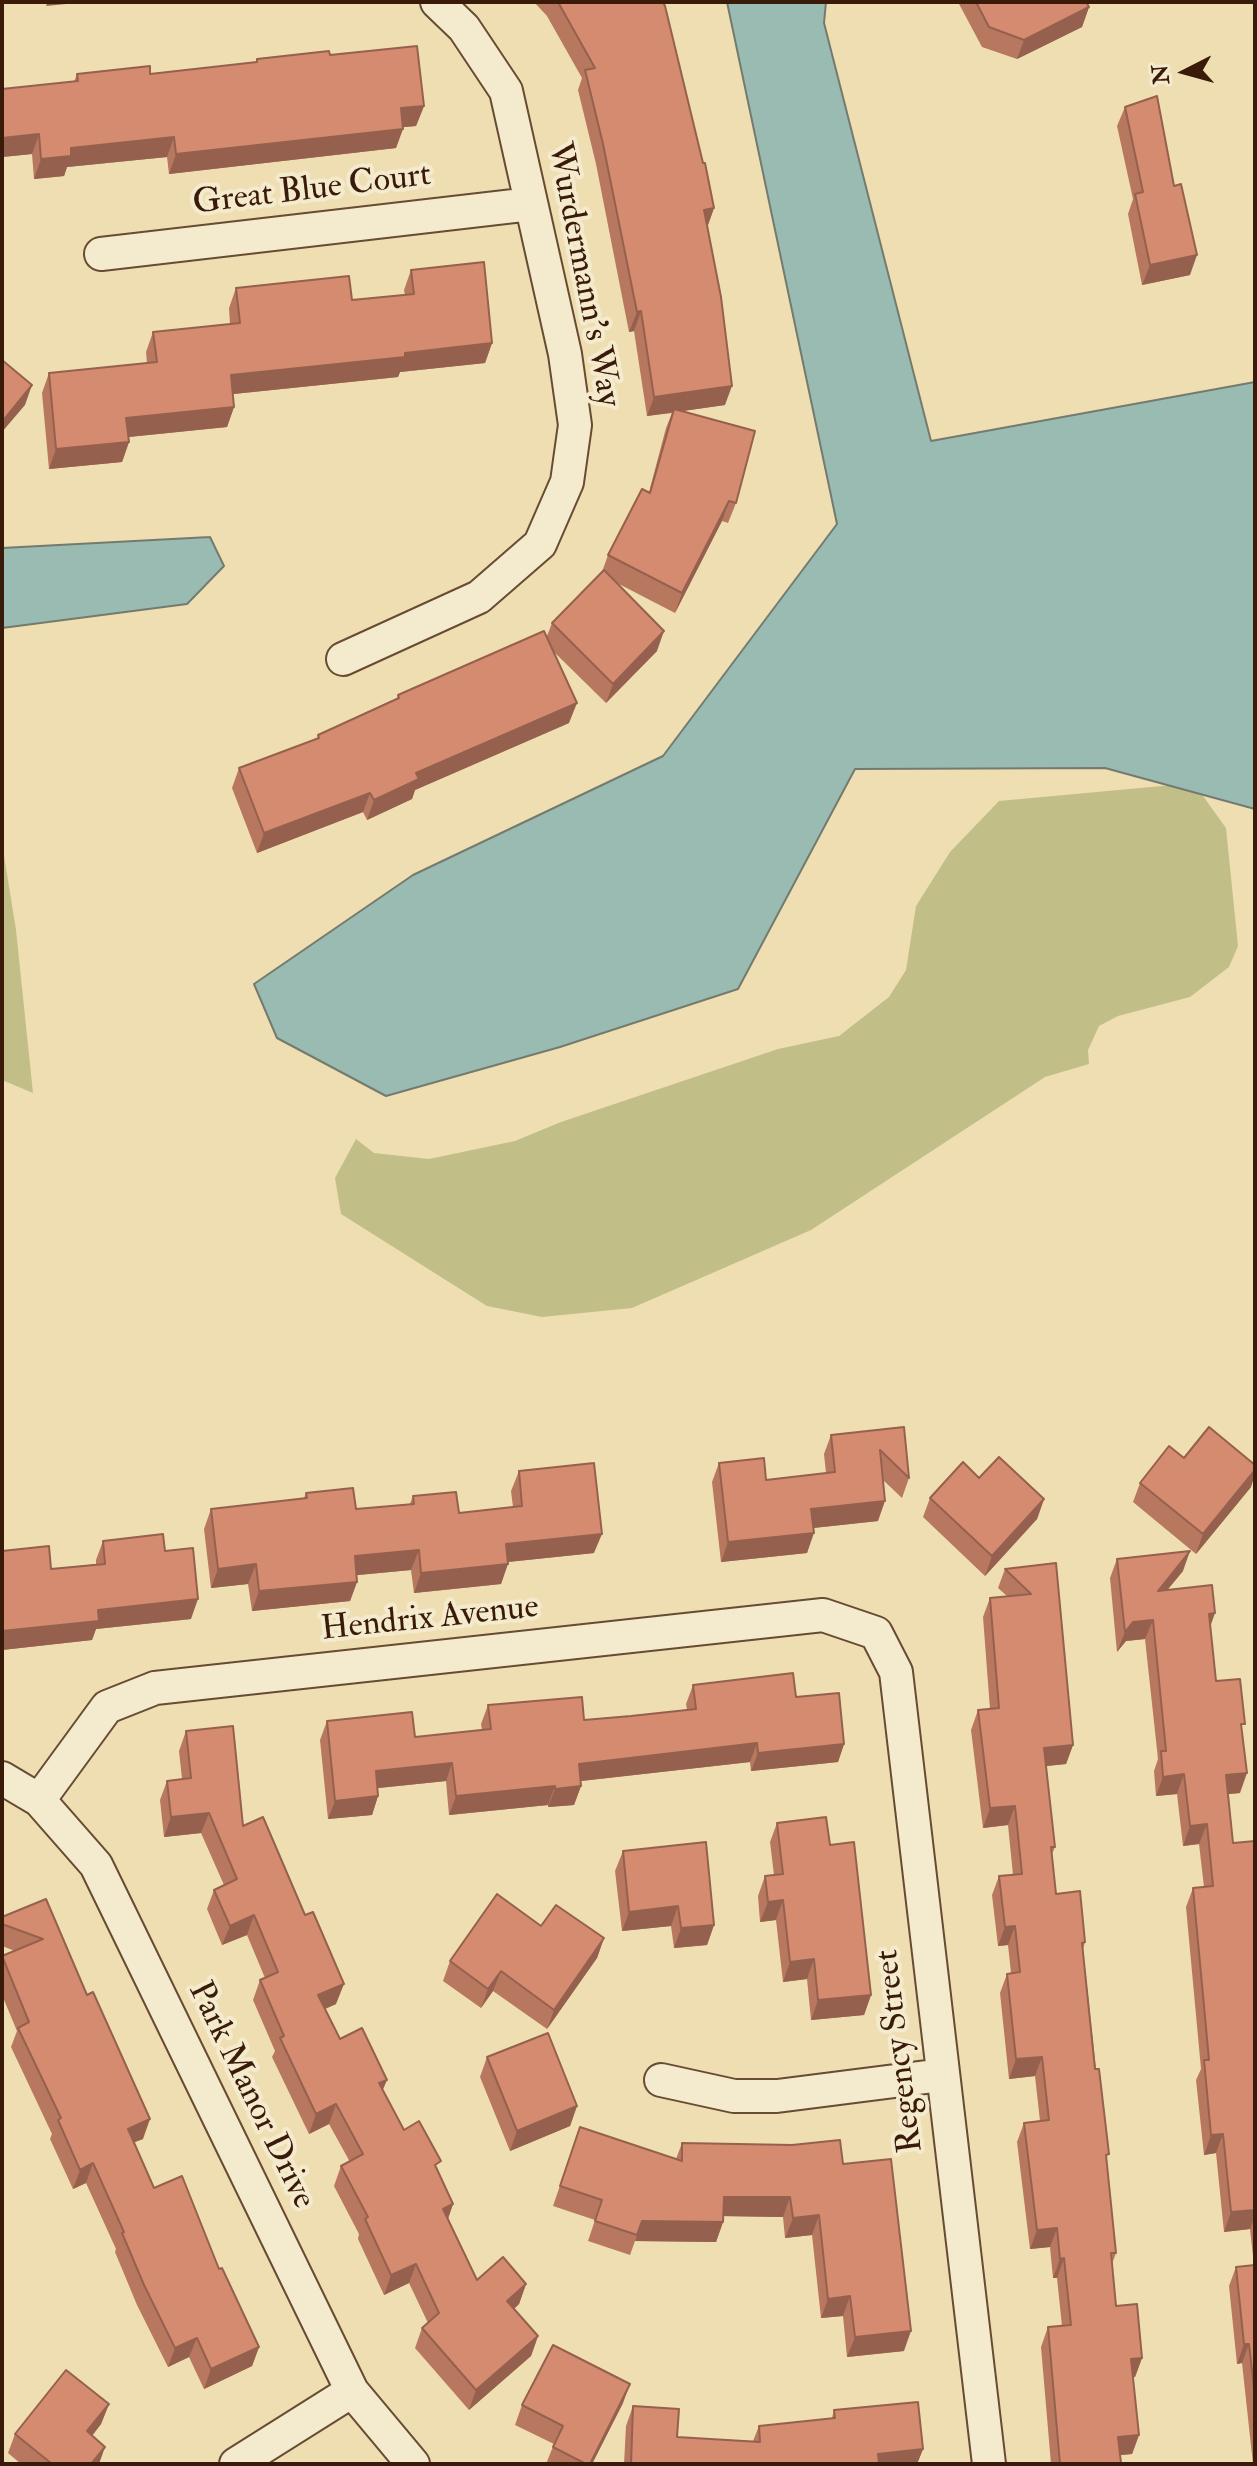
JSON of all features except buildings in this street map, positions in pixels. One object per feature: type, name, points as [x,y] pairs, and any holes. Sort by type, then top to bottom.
[{"type":"street","name":"Wurdermann's Way","points":[[343,659],[479,597],[540,544],[567,482],[575,425],[565,354],[506,91],[464,28],[437,2]]},
{"type":"street","name":"Great Blue Court","points":[[101,254],[531,204]]},
{"type":"street","name":"Hendrix Avenue","points":[[39,1800],[107,1707],[155,1688],[823,1615],[876,1633]]},
{"type":"street","name":"Regency Street","points":[[876,1633],[896,1672],[989,2464]]},
{"type":"street","name":"Park Manor Drive","points":[[2,1778],[39,1800],[96,1865],[352,2391],[413,2464]]},
{"type":"street","points":[[661,2080],[734,2096],[777,2096],[942,2075]]},
{"type":"street","points":[[236,2464],[352,2391]]},
{"type":"shaded area","points":[[1173,785],[1203,796],[1226,828],[1238,946],[1229,967],[1190,997],[1118,1016],[1099,1026],[1088,1050],[1089,1064],[1045,1077],[811,1230],[632,1308],[542,1317],[487,1306],[341,1214],[335,1178],[356,1139],[374,1153],[429,1159],[515,1141],[561,1122],[778,1049],[839,1036],[889,997],[906,970],[916,906],[950,852],[999,801]]},
{"type":"shaded area","points":[[2,843],[16,930],[33,1093],[2,1080]]},
{"type":"water","points":[[727,2],[826,2],[824,23],[931,441],[1255,382],[1255,809],[1105,768],[855,769],[738,989],[560,1047],[386,1096],[277,1038],[254,984],[413,875],[663,756],[837,524]]},
{"type":"water","points":[[210,537],[224,566],[187,604],[2,628],[2,548]]}]
